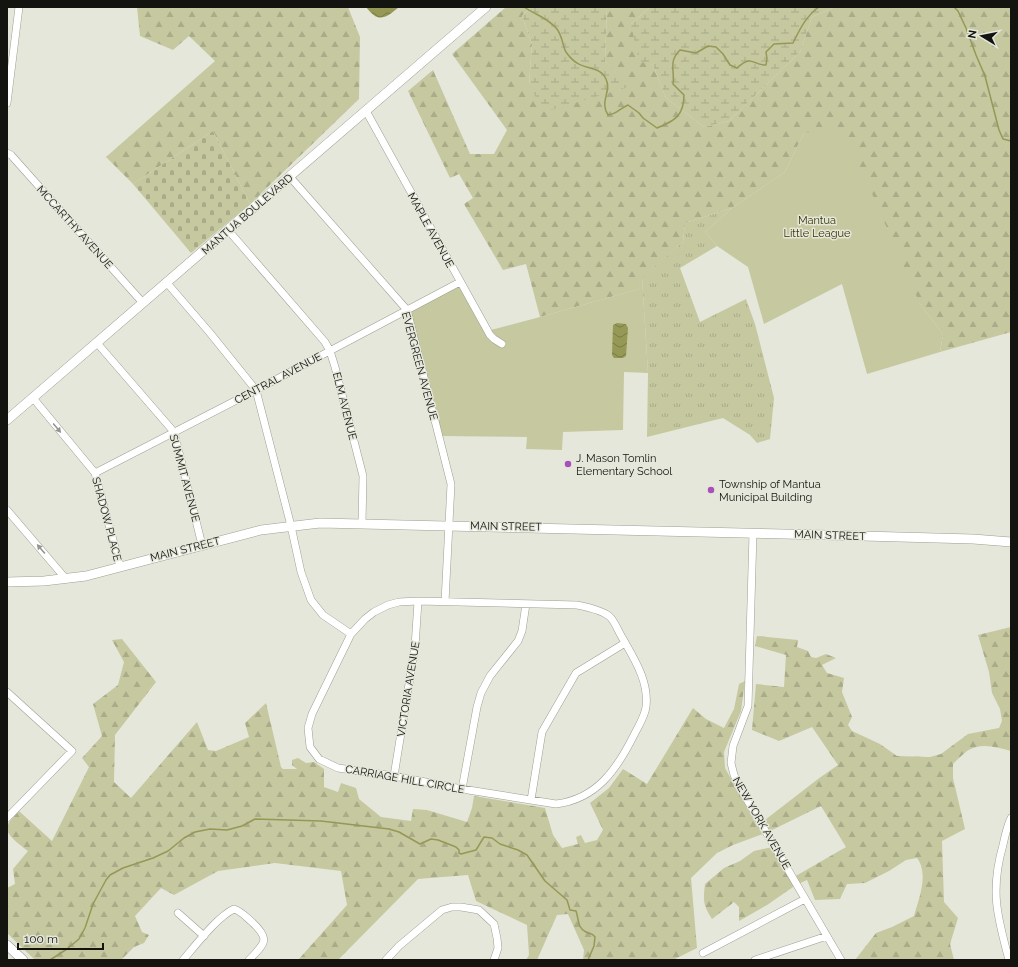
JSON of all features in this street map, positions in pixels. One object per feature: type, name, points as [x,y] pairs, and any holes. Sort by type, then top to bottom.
[{"type":"main road","name":"MANTUA BOULEVARD","points":[[7,420],[143,303],[169,286],[228,230],[486,7]]},
{"type":"main road","name":"MAIN STREET","points":[[7,582],[66,579],[86,576],[261,530],[320,523],[942,538],[1011,542]]},
{"type":"main road","points":[[7,945],[23,960]]},
{"type":"street","points":[[7,103],[19,7]]},
{"type":"street","name":"MAPLE AVENUE","points":[[366,111],[490,335],[502,344]]},
{"type":"street","name":"MCCARTHY AVENUE","points":[[7,153],[11,155],[143,303]]},
{"type":"street","name":"EVERGREEN AVENUE","points":[[290,177],[407,310],[451,484],[445,602]]},
{"type":"street","name":"ELM AVENUE","points":[[228,230],[325,342],[330,351],[336,367],[363,476],[362,523]]},
{"type":"street","name":"CENTRAL AVENUE","points":[[95,473],[460,282]]},
{"type":"street","points":[[169,286],[210,333],[256,390],[291,526],[301,572],[311,600],[323,616],[351,634]]},
{"type":"street","name":"SUMMIT AVENUE","points":[[97,343],[174,432],[202,545]]},
{"type":"street","name":"SHADOW PLACE","points":[[33,398],[95,473],[120,566]]},
{"type":"street","points":[[7,510],[66,579]]},
{"type":"street","name":"NEW YORK AVENUE","points":[[753,533],[748,706],[733,746],[731,763],[734,775],[746,798],[841,960]]},
{"type":"street","name":"CARRIAGE HILL CIRCLE","points":[[418,601],[445,602],[577,605],[597,610],[610,617],[638,665],[647,693],[646,709],[630,744],[608,777],[586,795],[569,802],[556,804],[462,789],[394,776],[338,768],[319,759],[310,747],[308,728],[312,714],[351,634],[365,619],[374,612],[388,605],[399,602],[418,601]]},
{"type":"street","name":"VICTORIA AVENUE","points":[[394,776],[415,647],[418,601]]},
{"type":"street","points":[[462,789],[477,707],[481,693],[490,676],[518,642],[522,630],[526,604]]},
{"type":"street","points":[[531,800],[542,732],[576,673],[625,644]]},
{"type":"street","points":[[7,692],[72,751],[7,818]]},
{"type":"street","points":[[1009,960],[998,920],[995,889],[998,861],[1011,818]]},
{"type":"street","points":[[703,953],[805,899]]},
{"type":"street","points":[[386,960],[399,946],[442,910],[452,907],[479,910],[494,924],[498,948],[494,960]]},
{"type":"street","points":[[183,960],[228,911],[234,909],[238,910],[261,930],[264,937],[264,942],[250,960]]},
{"type":"street","points":[[178,913],[204,936]]},
{"type":"street","points":[[755,960],[827,936]]},
{"type":"green space","points":[[137,7],[348,7],[360,37],[359,99],[250,204],[213,131],[133,184],[106,157],[215,61],[189,36],[173,50],[140,36]]},
{"type":"green space","points":[[506,7],[531,7],[522,16],[532,44],[529,85],[628,87],[605,61],[607,7],[650,7],[631,24],[652,63],[666,98],[704,127],[729,121],[800,52],[812,17],[835,7],[1011,7],[1011,332],[940,352],[943,334],[920,304],[804,133],[785,172],[732,208],[685,223],[683,242],[643,277],[639,289],[540,317],[526,264],[503,270],[464,204],[473,198],[459,174],[450,178],[408,91],[433,70],[470,154],[494,154],[507,130],[452,54]]},
{"type":"green space","points":[[531,7],[607,7],[605,61],[629,87],[544,112],[529,85],[532,44],[522,16]]},
{"type":"green space","points":[[650,7],[835,7],[812,17],[800,52],[729,121],[704,127],[666,98],[652,63],[639,62],[631,24]]},
{"type":"green space","name":"Mantua Little League","points":[[843,127],[920,304],[943,334],[940,352],[867,374],[842,284],[764,324],[748,267],[717,246],[705,232],[732,208],[785,172],[804,133]]},
{"type":"green space","points":[[213,131],[250,204],[191,253],[133,184]]},
{"type":"green space","points":[[732,208],[705,232],[717,246],[680,268],[700,322],[746,299],[755,324],[774,398],[770,439],[757,443],[750,435],[723,418],[647,437],[648,373],[642,277],[683,242],[685,223]]},
{"type":"green space","points":[[642,277],[648,373],[624,372],[623,430],[563,432],[562,450],[526,449],[527,437],[438,436],[404,311],[458,283],[487,331],[639,289]]},
{"type":"green space","points":[[1011,627],[1011,751],[989,746],[972,748],[953,764],[953,778],[965,829],[942,841],[944,902],[958,918],[950,944],[954,960],[855,960],[876,933],[914,916],[923,879],[921,864],[917,858],[906,860],[889,871],[865,883],[847,884],[840,899],[815,900],[807,880],[796,885],[767,905],[739,921],[739,907],[734,902],[712,919],[704,903],[705,884],[724,868],[740,861],[754,851],[777,846],[794,877],[846,847],[821,806],[768,832],[733,845],[717,853],[691,878],[697,948],[673,960],[583,960],[584,950],[568,914],[557,915],[537,960],[526,960],[529,955],[527,925],[476,901],[468,875],[418,879],[338,960],[298,960],[347,905],[341,871],[275,863],[218,871],[174,895],[161,888],[135,916],[142,932],[149,935],[144,943],[134,947],[121,960],[35,960],[7,933],[7,888],[15,884],[13,869],[28,851],[11,837],[7,827],[19,811],[52,841],[89,767],[82,758],[102,736],[93,704],[118,685],[124,662],[112,640],[122,639],[156,682],[115,735],[114,782],[131,798],[197,722],[208,750],[216,751],[249,737],[245,723],[266,703],[281,767],[283,769],[297,769],[292,765],[292,760],[298,758],[306,763],[314,762],[324,769],[324,787],[338,792],[341,783],[356,788],[359,799],[381,817],[411,821],[413,809],[427,810],[467,822],[474,796],[545,808],[553,835],[562,848],[578,844],[576,837],[581,835],[585,843],[597,840],[603,830],[590,803],[609,788],[623,769],[647,784],[693,708],[706,719],[724,728],[734,709],[739,684],[745,681],[741,711],[724,752],[725,768],[757,826],[838,765],[812,727],[779,741],[752,730],[756,684],[784,687],[786,655],[755,646],[757,636],[798,640],[797,647],[808,651],[811,657],[816,658],[826,654],[836,658],[822,665],[827,673],[844,678],[842,692],[852,717],[848,725],[852,731],[880,744],[897,756],[930,757],[941,754],[968,734],[999,728],[1002,721],[1000,709],[992,693],[989,672],[978,635]]},
{"type":"water","points":[[366,7],[399,7],[382,18],[374,15]]},
{"type":"water","points":[[617,323],[626,324],[628,328],[626,356],[623,358],[614,358],[612,355],[613,325]]},
{"type":"waterway","points":[[524,7],[546,19],[557,29],[566,51],[574,61],[597,70],[604,75],[608,88],[605,101],[608,115],[614,114],[628,105],[657,128],[673,120],[680,112],[684,102],[684,95],[673,84],[673,62],[676,54],[680,50],[696,53],[708,46],[716,47],[723,54],[730,65],[737,68],[749,61],[766,65],[766,52],[774,44],[793,43],[807,19],[819,7]]},
{"type":"waterway","points":[[954,7],[958,11],[966,28],[985,76],[999,130],[1003,139],[1011,141]]},
{"type":"waterway","points":[[50,960],[79,939],[85,928],[93,904],[110,875],[123,868],[153,858],[168,851],[184,838],[195,832],[210,829],[227,830],[242,826],[255,819],[321,821],[389,829],[399,832],[420,844],[431,839],[438,840],[456,847],[461,854],[476,850],[484,837],[492,838],[500,844],[518,850],[527,855],[545,881],[567,900],[570,910],[576,911],[581,928],[595,937],[594,946],[588,960]]},
{"type":"place","name":"J. Mason Tomlin Elementary School","points":[[568,464]]},
{"type":"place","name":"Township of Mantua Municipal Building","points":[[711,490]]}]
